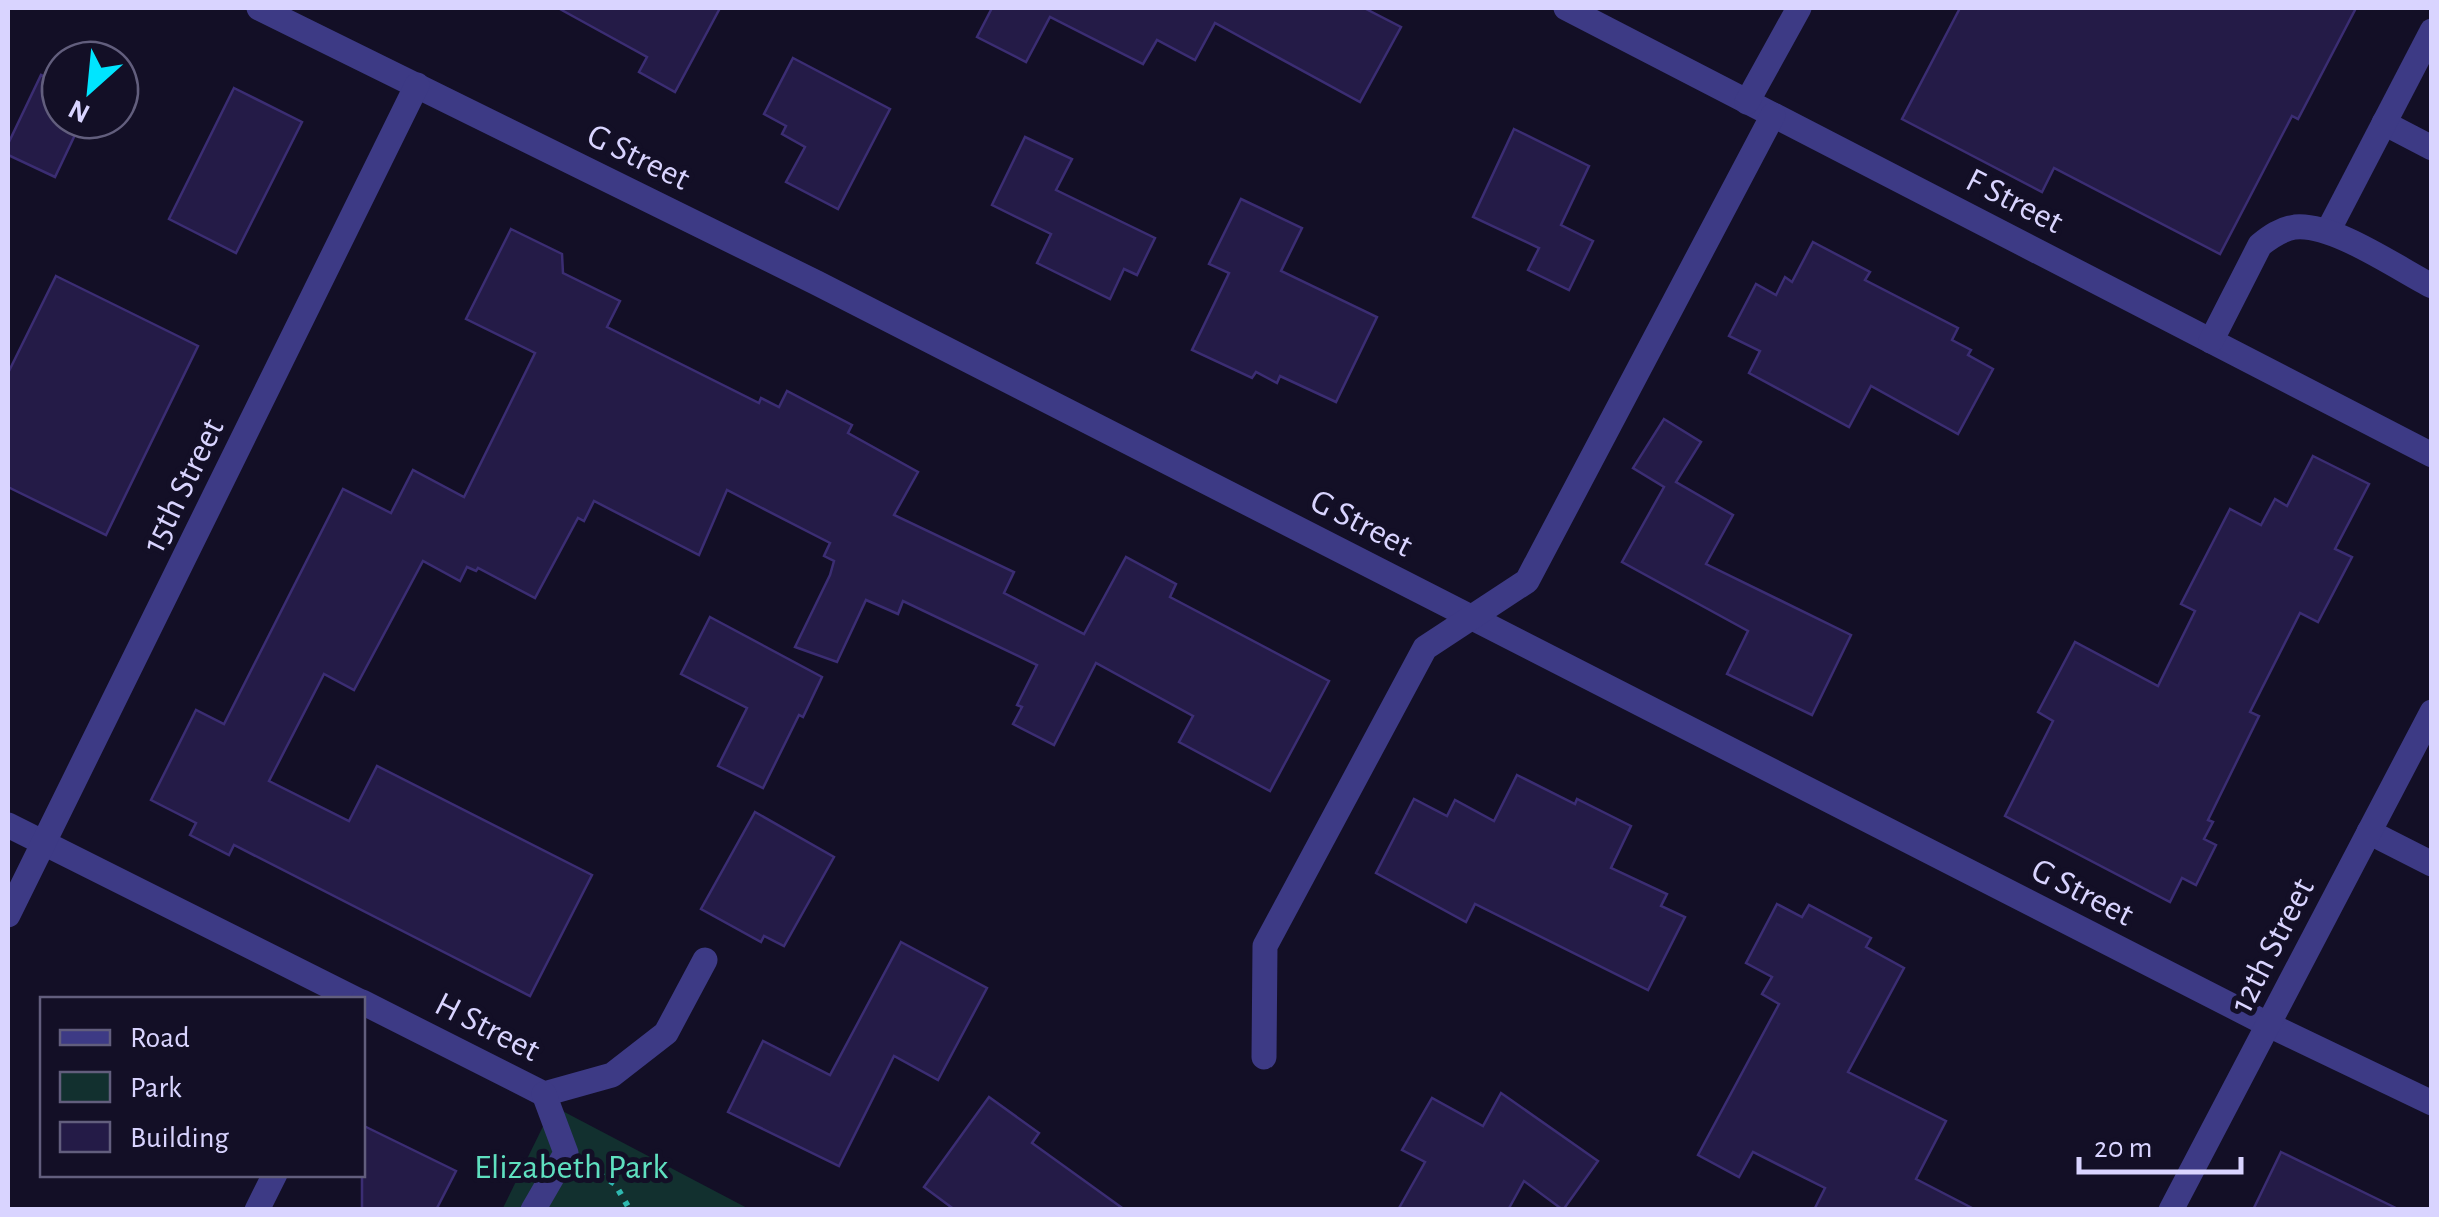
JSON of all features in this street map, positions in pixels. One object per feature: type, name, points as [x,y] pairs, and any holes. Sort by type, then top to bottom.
[{"type":"street","name":"G Street","points":[[259,8],[817,283],[2269,1025],[2432,1103]]},
{"type":"street","name":"F Street","points":[[1566,8],[2432,455]]},
{"type":"street","points":[[1748,102],[1799,8]]},
{"type":"street","points":[[2328,231],[2432,31]]},
{"type":"street","name":"15th Street","points":[[8,915],[418,85]]},
{"type":"street","points":[[1264,1058],[1266,946],[1425,648],[1528,581],[1773,115]]},
{"type":"street","points":[[2384,123],[2432,148]]},
{"type":"street","points":[[2211,341],[2260,246],[2274,234],[2295,227],[2328,231],[2432,286]]},
{"type":"street","name":"12th Street","points":[[2171,1210],[2432,712]]},
{"type":"street","name":"H Street","points":[[8,825],[351,997]]},
{"type":"street","points":[[2368,832],[2432,864]]},
{"type":"street","name":"H Street","points":[[365,1004],[544,1094],[612,1075],[666,1034],[706,960]]},
{"type":"street","points":[[533,1210],[566,1154],[544,1094]]},
{"type":"street","points":[[257,1210],[274,1177]]},
{"type":"green space","name":"Elizabeth Park","points":[[553,1106],[749,1209],[502,1210]]},
{"type":"building","points":[[558,8],[720,8],[675,92],[639,72],[647,57]]},
{"type":"building","points":[[992,8],[1364,8],[1401,27],[1360,102],[1215,23],[1195,60],[1157,40],[1143,64],[1050,17],[1026,62],[977,37]]},
{"type":"building","points":[[1960,8],[2356,8],[2298,119],[2292,116],[2220,254],[2054,168],[2042,192],[1902,119]]},
{"type":"building","points":[[793,58],[890,109],[838,209],[786,182],[805,147],[782,134],[786,126],[764,114]]},
{"type":"building","points":[[40,77],[40,140],[73,140],[55,177],[8,155],[8,144]]},
{"type":"building","points":[[234,88],[302,122],[236,253],[169,219]]},
{"type":"building","points":[[1514,129],[1589,166],[1561,225],[1593,241],[1569,290],[1528,270],[1539,248],[1473,217]]},
{"type":"building","points":[[1025,137],[1072,159],[1056,190],[1155,238],[1137,275],[1124,269],[1110,299],[1037,263],[1051,234],[992,205]]},
{"type":"building","points":[[1241,199],[1302,228],[1281,271],[1377,317],[1336,402],[1280,376],[1277,383],[1256,372],[1252,378],[1192,350],[1229,273],[1209,264]]},
{"type":"building","points":[[511,229],[562,254],[563,273],[620,301],[607,327],[759,403],[761,398],[779,407],[787,391],[852,425],[848,433],[918,472],[894,515],[1014,572],[1004,593],[1084,634],[1126,557],[1176,584],[1170,597],[1329,681],[1270,791],[1179,742],[1193,716],[1096,663],[1054,745],[1013,724],[1022,707],[1017,705],[1037,665],[903,601],[898,614],[866,600],[837,662],[795,647],[830,575],[834,561],[824,556],[830,543],[727,490],[699,555],[594,501],[584,521],[578,518],[535,598],[478,568],[476,571],[467,567],[460,581],[423,561],[354,690],[324,674],[269,781],[349,821],[377,766],[592,875],[530,996],[234,845],[229,855],[190,835],[196,823],[151,800],[196,710],[224,724],[343,489],[391,513],[413,470],[464,497],[535,353],[466,319]]},
{"type":"building","points":[[1813,242],[1870,272],[1865,280],[1958,328],[1952,340],[1971,350],[1968,355],[1993,369],[1958,434],[1871,386],[1849,427],[1749,373],[1760,351],[1729,336],[1756,284],[1776,295],[1785,277],[1792,282]]},
{"type":"building","points":[[56,276],[198,346],[106,535],[8,487],[8,373]]},
{"type":"building","points":[[1664,419],[1701,442],[1676,482],[1733,515],[1706,564],[1851,635],[1812,715],[1727,674],[1748,631],[1622,562],[1664,487],[1633,468]]},
{"type":"building","points":[[2313,456],[2369,484],[2335,549],[2352,557],[2318,622],[2300,613],[2250,712],[2259,716],[2208,820],[2213,822],[2204,839],[2216,845],[2196,885],[2182,878],[2170,902],[2005,816],[2053,721],[2038,712],[2075,642],[2158,686],[2195,611],[2181,604],[2230,509],[2261,525],[2275,499],[2287,506]]},
{"type":"building","points":[[710,617],[822,677],[763,788],[718,766],[747,708],[681,674]]},
{"type":"building","points":[[1517,775],[1631,826],[1611,868],[1667,894],[1661,906],[1685,917],[1648,990],[1475,904],[1466,922],[1376,873],[1414,799],[1447,816],[1455,800],[1494,821]]},
{"type":"building","points":[[755,812],[834,857],[784,946],[764,936],[761,942],[701,909]]},
{"type":"building","points":[[1777,904],[1802,917],[1809,905],[1871,938],[1866,947],[1904,968],[1848,1072],[1946,1121],[1916,1179],[1976,1210],[1814,1210],[1825,1188],[1753,1152],[1739,1177],[1698,1155],[1779,1004],[1762,994],[1772,977],[1746,963]]},
{"type":"building","points":[[901,942],[987,988],[938,1080],[894,1056],[839,1166],[728,1112],[763,1041],[830,1075]]},
{"type":"building","points":[[1501,1093],[1598,1161],[1563,1210],[1524,1181],[1508,1210],[1398,1210],[1425,1162],[1402,1150],[1432,1098],[1483,1126]]},
{"type":"building","points":[[989,1097],[1039,1133],[1032,1143],[1125,1210],[955,1210],[924,1187]]},
{"type":"building","points":[[365,1126],[456,1171],[436,1210],[362,1210]]},
{"type":"building","points":[[2281,1152],[2400,1210],[2253,1210]]}]
